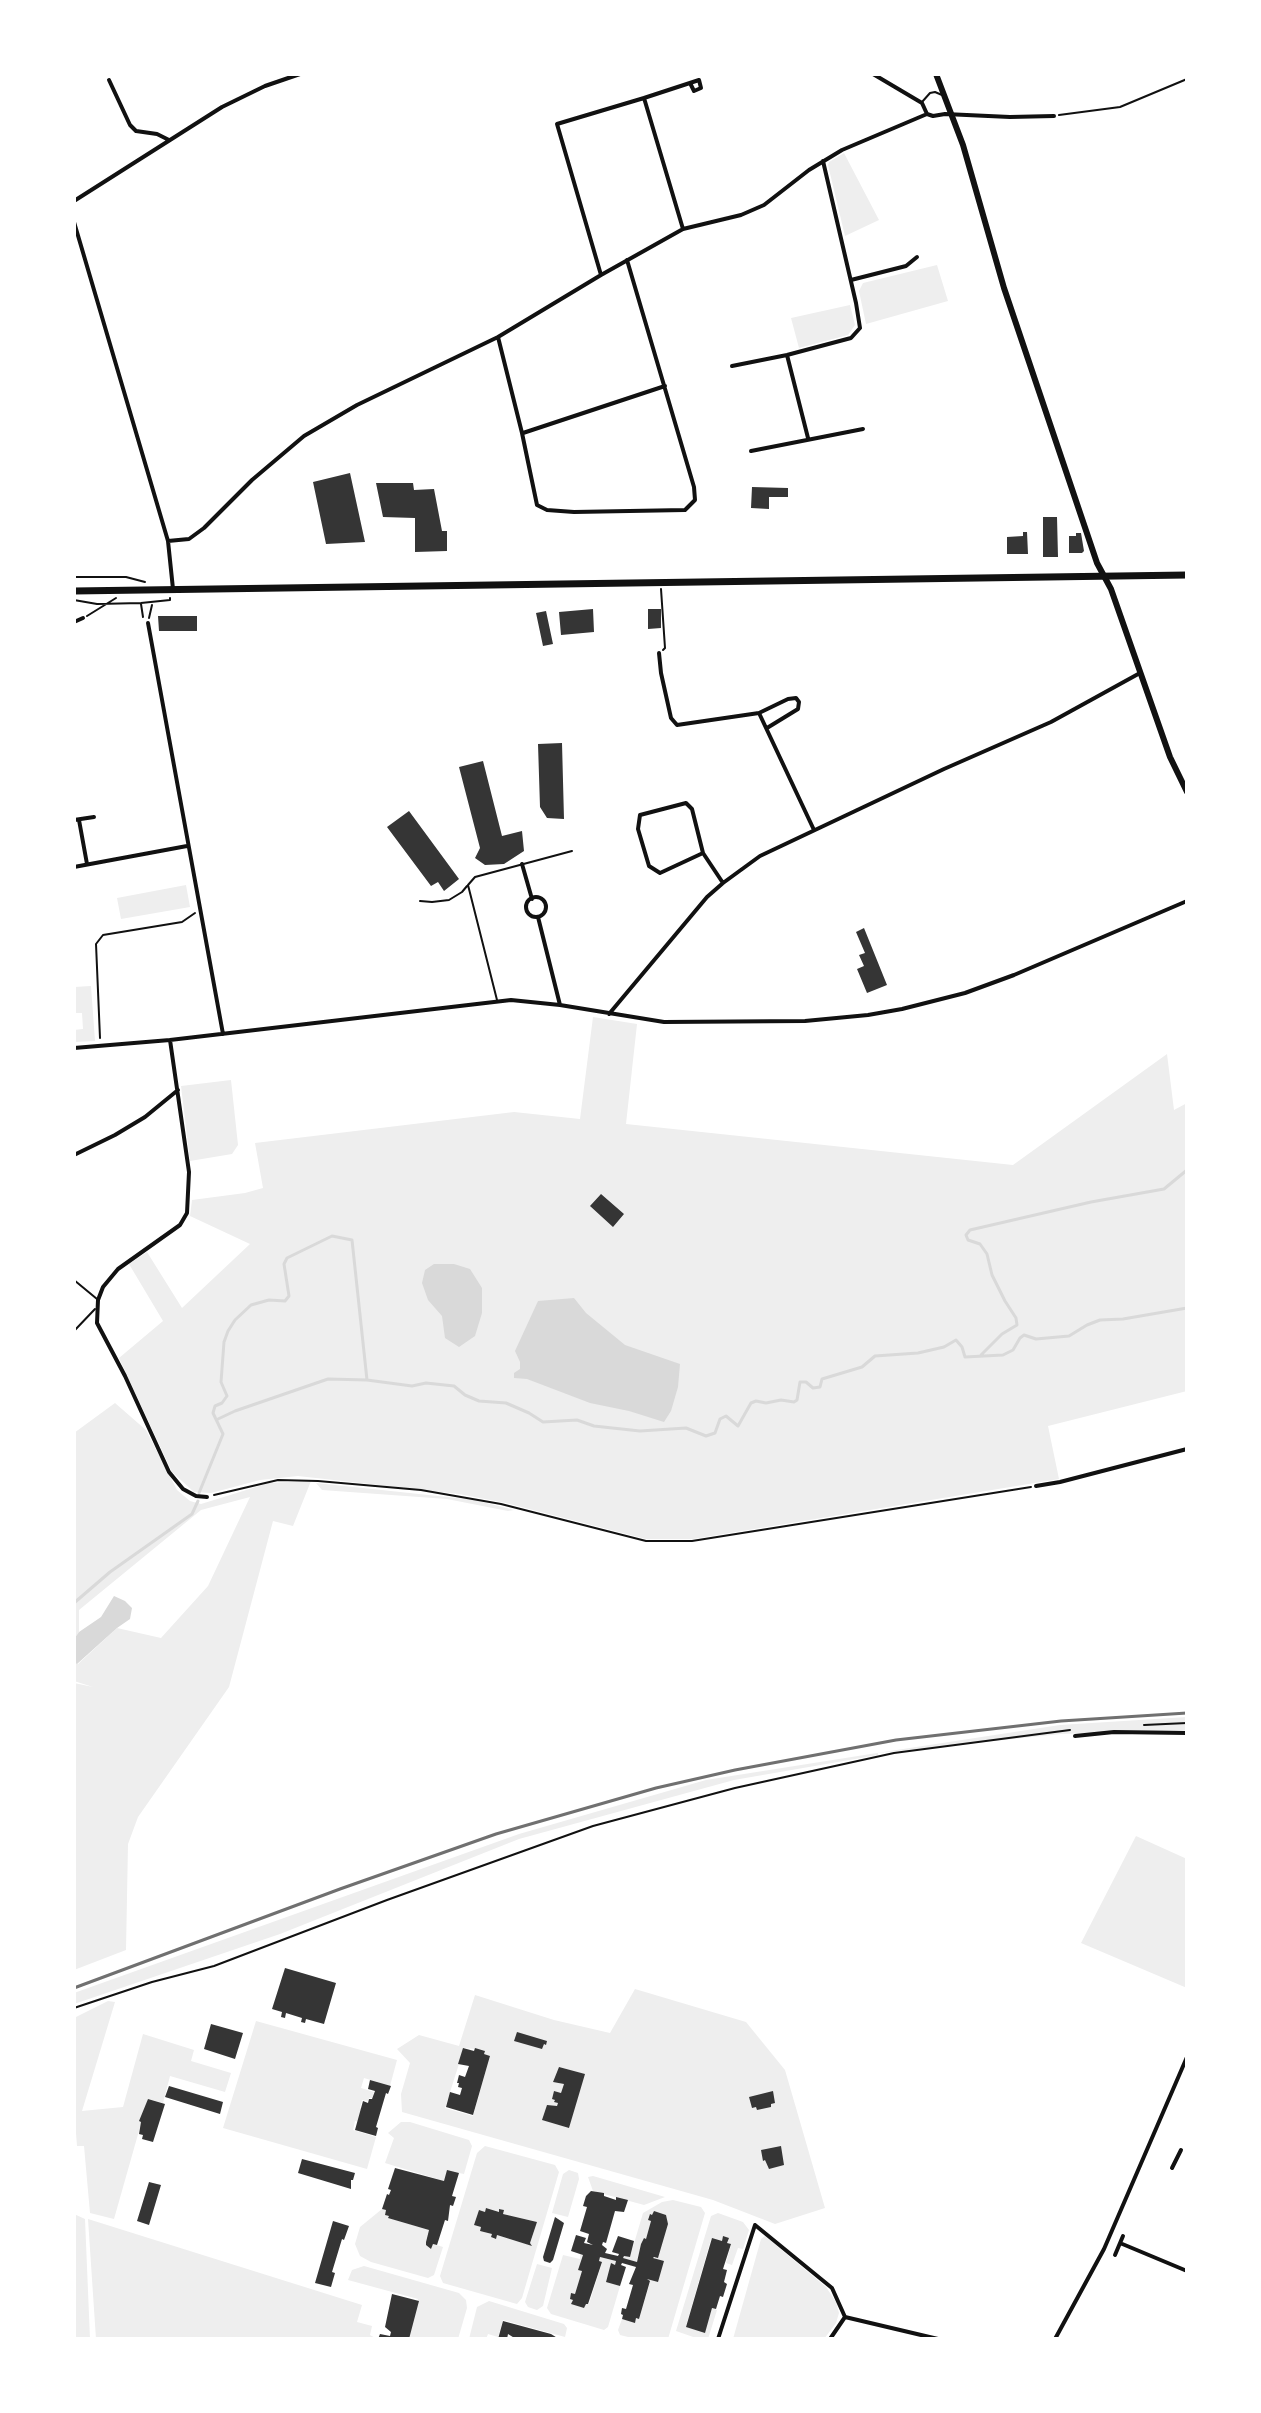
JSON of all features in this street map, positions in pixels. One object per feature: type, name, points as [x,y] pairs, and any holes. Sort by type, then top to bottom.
[{"type":"main road","points":[[74,591],[1187,575]]},
{"type":"street","points":[[74,201],[243,96],[300,74]]},
{"type":"street","points":[[873,74],[922,103],[927,114]]},
{"type":"street","points":[[936,74],[963,145],[998,271],[1103,576],[1111,589],[1170,757],[1187,792]]},
{"type":"street","points":[[109,80],[130,125],[136,131],[157,134],[169,140]]},
{"type":"street","points":[[601,275],[557,124],[699,80],[701,88],[694,91],[690,83]]},
{"type":"street","points":[[644,98],[683,229]]},
{"type":"street","points":[[168,541],[189,539],[304,436],[357,405],[498,337],[683,229],[741,215],[764,205],[842,150],[927,114],[1054,116]]},
{"type":"street","points":[[732,366],[851,338],[860,328],[823,161]]},
{"type":"street","points":[[74,222],[168,541],[173,589]]},
{"type":"street","points":[[851,280],[906,266],[917,257]]},
{"type":"street","points":[[498,337],[537,505],[547,510],[574,512],[685,510],[695,500],[694,487],[627,260]]},
{"type":"street","points":[[787,355],[808,439]]},
{"type":"street","points":[[522,433],[665,386]]},
{"type":"street","points":[[751,451],[863,429]]},
{"type":"street","points":[[74,622],[83,618]]},
{"type":"street","points":[[148,623],[223,1034]]},
{"type":"street","points":[[659,653],[671,718],[677,725],[759,713],[796,698],[799,702],[794,714],[767,728]]},
{"type":"street","points":[[609,1014],[707,897],[760,856],[1051,722],[1140,673]]},
{"type":"street","points":[[759,713],[814,830]]},
{"type":"street","points":[[703,853],[660,873],[649,866],[638,829],[640,815],[686,803],[692,809],[703,853],[723,883]]},
{"type":"street","points":[[87,864],[76,820],[94,817]]},
{"type":"street","points":[[74,867],[187,846]]},
{"type":"street","points":[[522,864],[532,899]]},
{"type":"street","points":[[532,899],[541,899],[545,904],[545,911],[538,917],[526,910],[527,903],[532,899]]},
{"type":"street","points":[[74,1048],[170,1040],[497,1001],[560,1005],[648,1020],[679,1022],[823,1020],[884,1013],[965,993],[1014,975],[1187,901]]},
{"type":"street","points":[[538,917],[560,1005]]},
{"type":"street","points":[[170,1040],[189,1172],[187,1213],[180,1225],[118,1269],[103,1287],[96,1307],[97,1323],[169,1472],[183,1489],[193,1495],[207,1497]]},
{"type":"street","points":[[74,1155],[145,1117],[178,1090]]},
{"type":"street","points":[[1036,1486],[1187,1449]]},
{"type":"street","points":[[1075,1736],[1114,1732],[1187,1733]]},
{"type":"street","points":[[1055,2339],[1104,2249],[1187,2057]]},
{"type":"street","points":[[1172,2168],[1181,2150]]},
{"type":"street","points":[[1177,2158],[1187,2163]]},
{"type":"street","points":[[718,2339],[755,2225],[832,2288],[845,2317],[830,2339]]},
{"type":"street","points":[[1115,2255],[1123,2236]]},
{"type":"street","points":[[1120,2243],[1185,2271],[1187,2263]]},
{"type":"street","points":[[845,2317],[938,2339]]},
{"type":"lane","points":[[922,103],[930,93],[939,93],[945,100]]},
{"type":"lane","points":[[420,901],[449,900],[462,892],[475,877],[572,851]]},
{"type":"lane","points":[[468,885],[497,1001]]},
{"type":"lane","points":[[74,1280],[98,1300]]},
{"type":"lane","points":[[74,1331],[96,1307]]},
{"type":"path","points":[[1054,116],[1120,107],[1187,79]]},
{"type":"path","points":[[74,577],[126,577],[149,582]]},
{"type":"path","points":[[659,653],[665,648],[661,582]]},
{"type":"path","points":[[83,618],[127,590]]},
{"type":"path","points":[[74,600],[108,603],[170,600]]},
{"type":"path","points":[[141,603],[144,622],[148,623],[152,602]]},
{"type":"path","points":[[100,1047],[96,944],[103,935],[182,922],[200,910]]},
{"type":"path","points":[[207,1497],[269,1481],[326,1481],[468,1497],[646,1541],[692,1541],[1036,1486]]},
{"type":"path","points":[[74,2008],[152,1982],[214,1966],[401,1894],[593,1826],[735,1788],[894,1753],[1048,1732]]},
{"type":"shaded area","points":[[844,153],[879,220],[845,236],[828,165]]},
{"type":"shaded area","points":[[937,265],[948,301],[866,324],[859,291],[863,283]]},
{"type":"shaded area","points":[[850,305],[855,325],[848,335],[799,348],[791,318]]},
{"type":"shaded area","points":[[186,885],[190,907],[121,919],[117,898]]},
{"type":"shaded area","points":[[91,986],[95,1041],[74,1042],[74,1030],[83,1029],[82,1013],[74,1013],[74,987]]},
{"type":"shaded area","points":[[593,1017],[637,1024],[626,1124],[1013,1165],[1167,1054],[1174,1110],[1187,1103],[1187,1391],[1048,1426],[1059,1479],[693,1539],[646,1539],[459,1494],[298,1476],[260,1480],[211,1493],[194,1492],[172,1472],[119,1358],[163,1321],[129,1264],[147,1252],[182,1308],[250,1244],[190,1216],[192,1200],[263,1188],[255,1143],[514,1112],[580,1119]]},
{"type":"shaded area","points":[[231,1080],[238,1145],[232,1154],[190,1161],[181,1086]]},
{"type":"shaded area","points":[[434,1264],[454,1264],[470,1269],[482,1288],[482,1313],[475,1336],[459,1347],[445,1338],[442,1316],[428,1300],[422,1283],[425,1270]]},
{"type":"shaded area","points":[[574,1298],[586,1313],[625,1345],[680,1364],[678,1387],[671,1411],[664,1422],[590,1403],[527,1379],[514,1378],[514,1373],[520,1369],[515,1351],[538,1301]]},
{"type":"shaded area","points":[[115,1403],[146,1430],[177,1490],[190,1501],[201,1504],[269,1483],[311,1481],[293,1526],[273,1521],[229,1687],[138,1817],[128,1844],[126,1950],[74,1970],[74,1683],[93,1687],[74,1681],[74,1662],[78,1664],[117,1628],[161,1638],[208,1586],[250,1497],[201,1510],[79,1610],[79,1632],[74,1639],[74,1433]]},
{"type":"shaded area","points":[[316,1483],[475,1500],[514,1510],[447,1499],[322,1490]]},
{"type":"shaded area","points":[[114,1596],[132,1608],[130,1619],[77,1664],[74,1662],[74,1639],[101,1617]]},
{"type":"shaded area","points":[[1187,1717],[1187,1730],[1061,1734],[878,1753],[734,1780],[519,1839],[280,1934],[74,2004],[74,1993],[519,1834],[706,1780],[877,1753],[1060,1725]]},
{"type":"shaded area","points":[[1136,1836],[1187,1859],[1187,1988],[1081,1943]]},
{"type":"shaded area","points":[[635,1989],[746,2022],[785,2070],[825,2208],[775,2224],[713,2200],[402,2112],[401,2094],[410,2063],[397,2049],[419,2035],[459,2046],[475,1995],[554,2020],[610,2033]],"holes":[[[464,2048],[484,2050],[484,2054],[490,2056],[473,2116],[445,2108]],[[559,2067],[584,2074],[569,2128],[543,2120],[547,2106],[557,2106],[558,2103],[552,2098],[554,2091],[561,2093],[564,2084],[553,2082]]]},
{"type":"shaded area","points":[[108,2001],[115,2002],[82,2111],[123,2107],[143,2034],[194,2050],[191,2061],[231,2073],[225,2092],[170,2076],[163,2103],[148,2099],[114,2219],[90,2213],[84,2146],[77,2146],[74,2108],[74,2018]]},
{"type":"shaded area","points":[[256,2021],[397,2060],[390,2086],[364,2078],[361,2088],[374,2092],[368,2101],[362,2100],[360,2108],[368,2110],[365,2123],[355,2121],[353,2130],[376,2137],[367,2169],[223,2128]]},
{"type":"shaded area","points":[[401,2122],[469,2140],[472,2146],[464,2174],[459,2173],[444,2181],[385,2163],[394,2138],[388,2133]]},
{"type":"shaded area","points":[[485,2146],[555,2165],[559,2172],[522,2298],[517,2304],[443,2283],[440,2276],[477,2153]],"holes":[[[487,2208],[499,2212],[500,2209],[504,2210],[503,2214],[537,2222],[530,2243],[532,2246],[497,2235],[495,2239],[492,2238],[492,2234],[480,2231],[481,2227],[474,2225],[479,2210],[485,2212]]]},
{"type":"shaded area","points":[[569,2170],[578,2173],[579,2179],[568,2217],[552,2213],[563,2174]]},
{"type":"shaded area","points":[[588,2177],[665,2197],[644,2205],[593,2191]]},
{"type":"shaded area","points":[[673,2200],[701,2207],[705,2213],[668,2339],[636,2339],[620,2335],[618,2330],[622,2319],[635,2322],[636,2318],[639,2319],[650,2282],[647,2280],[667,2224],[666,2215],[654,2211],[649,2215],[648,2220],[651,2221],[637,2262],[623,2258],[630,2257],[643,2213],[662,2202]]},
{"type":"shaded area","points":[[382,2209],[386,2210],[385,2215],[389,2218],[429,2230],[426,2241],[429,2248],[433,2244],[443,2247],[434,2275],[428,2278],[360,2256],[355,2244],[360,2227]]},
{"type":"shaded area","points":[[718,2213],[743,2222],[749,2230],[743,2249],[738,2248],[732,2265],[726,2263],[731,2245],[727,2243],[728,2238],[723,2236],[722,2241],[711,2239],[686,2326],[705,2332],[712,2308],[717,2310],[708,2339],[699,2339],[676,2331],[711,2216]]},
{"type":"shaded area","points":[[74,2214],[85,2219],[90,2339],[74,2339]]},
{"type":"shaded area","points":[[88,2219],[362,2305],[357,2322],[372,2326],[370,2335],[377,2339],[96,2339]]},
{"type":"shaded area","points":[[765,2236],[826,2287],[836,2302],[839,2313],[836,2323],[824,2339],[733,2339],[761,2239]]},
{"type":"shaded area","points":[[580,2254],[583,2255],[579,2269],[582,2271],[575,2294],[571,2293],[570,2299],[573,2300],[572,2304],[584,2308],[589,2304],[602,2263],[600,2257],[616,2261],[615,2265],[611,2264],[606,2281],[620,2286],[608,2327],[604,2330],[551,2314],[547,2308],[563,2255],[580,2259]]},
{"type":"shaded area","points":[[537,2264],[552,2268],[543,2306],[537,2310],[528,2307],[525,2302]]},
{"type":"shaded area","points":[[364,2266],[459,2293],[466,2300],[467,2308],[458,2339],[407,2339],[418,2299],[348,2280],[352,2270]]},
{"type":"shaded area","points":[[489,2301],[564,2324],[567,2328],[565,2337],[503,2320],[498,2337],[488,2334],[486,2339],[469,2339],[477,2307]]},
{"type":"building","points":[[350,473],[365,542],[326,544],[313,482]]},
{"type":"building","points":[[376,483],[413,483],[414,490],[434,489],[442,531],[447,531],[447,551],[415,552],[415,518],[383,517]]},
{"type":"building","points":[[752,487],[788,488],[788,497],[769,497],[769,509],[751,508]]},
{"type":"building","points":[[1043,517],[1057,517],[1058,557],[1043,557]]},
{"type":"building","points":[[1023,532],[1027,532],[1028,554],[1007,554],[1007,537],[1023,536]]},
{"type":"building","points":[[1076,533],[1081,533],[1084,551],[1069,553],[1069,536],[1076,536]]},
{"type":"building","points":[[593,609],[594,632],[561,635],[559,612]]},
{"type":"building","points":[[648,609],[661,609],[661,628],[648,629]]},
{"type":"building","points":[[546,611],[553,644],[543,646],[536,613]]},
{"type":"building","points":[[158,616],[197,616],[197,631],[159,631]]},
{"type":"building","points":[[562,743],[564,819],[547,818],[540,807],[538,744]]},
{"type":"building","points":[[483,761],[502,836],[522,831],[524,851],[504,864],[485,865],[475,858],[480,848],[459,767]]},
{"type":"building","points":[[409,811],[459,879],[444,891],[438,882],[431,886],[387,827]]},
{"type":"building","points":[[864,928],[887,985],[867,993],[857,969],[864,966],[859,955],[865,953],[856,932]]},
{"type":"building","points":[[601,1194],[624,1214],[613,1227],[590,1206]]},
{"type":"building","points":[[285,1968],[336,1983],[324,2024],[306,2019],[305,2023],[301,2022],[302,2018],[286,2013],[285,2018],[281,2017],[282,2012],[272,2009]]},
{"type":"building","points":[[211,2024],[243,2033],[235,2059],[204,2049]]},
{"type":"building","points":[[517,2032],[547,2041],[546,2045],[542,2049],[514,2041]]},
{"type":"building","points":[[463,2048],[474,2051],[475,2048],[490,2056],[473,2115],[446,2107],[450,2092],[460,2095],[459,2075],[465,2077],[469,2066],[458,2064]]},
{"type":"building","points":[[559,2067],[585,2074],[569,2128],[542,2120],[547,2105],[557,2106],[558,2103],[552,2099],[554,2091],[561,2093],[564,2084],[553,2082]]},
{"type":"building","points":[[370,2080],[391,2086],[386,2093],[376,2136],[355,2130],[363,2101],[368,2103],[375,2091],[368,2089]]},
{"type":"building","points":[[169,2086],[223,2102],[220,2114],[165,2097]]},
{"type":"building","points":[[773,2091],[775,2103],[771,2107],[752,2108],[749,2097]]},
{"type":"building","points":[[148,2099],[165,2104],[153,2142],[142,2139],[143,2135],[139,2134],[139,2121]]},
{"type":"building","points":[[781,2146],[784,2165],[769,2169],[763,2161],[761,2150]]},
{"type":"building","points":[[302,2159],[355,2173],[351,2189],[298,2173]]},
{"type":"building","points":[[395,2168],[444,2181],[447,2170],[459,2173],[452,2196],[456,2197],[453,2206],[450,2205],[448,2221],[445,2220],[437,2245],[433,2244],[431,2249],[426,2245],[429,2230],[388,2218],[386,2210],[382,2209],[391,2190],[388,2189]]},
{"type":"building","points":[[149,2182],[161,2185],[149,2225],[137,2221]]},
{"type":"building","points":[[591,2191],[604,2193],[604,2196],[616,2200],[616,2197],[628,2200],[624,2212],[615,2211],[606,2243],[602,2245],[607,2249],[605,2253],[618,2256],[612,2252],[618,2236],[634,2241],[630,2257],[623,2258],[637,2262],[651,2221],[648,2220],[650,2214],[654,2211],[666,2215],[668,2224],[658,2258],[653,2258],[664,2261],[658,2282],[647,2279],[650,2281],[639,2319],[636,2318],[635,2323],[622,2319],[621,2314],[622,2308],[626,2309],[633,2285],[629,2284],[636,2267],[622,2263],[626,2267],[620,2286],[606,2282],[611,2263],[615,2265],[616,2261],[600,2257],[599,2261],[602,2262],[588,2304],[584,2308],[571,2304],[571,2293],[575,2294],[582,2271],[578,2270],[583,2255],[571,2251],[576,2235],[586,2238],[584,2243],[593,2245],[587,2242],[589,2234],[580,2231],[587,2207],[583,2206]]},
{"type":"building","points":[[486,2208],[499,2212],[499,2209],[504,2210],[503,2214],[537,2222],[530,2243],[532,2246],[497,2235],[496,2239],[491,2237],[492,2234],[480,2231],[481,2227],[474,2225],[479,2210],[485,2212]]},
{"type":"building","points":[[555,2217],[564,2223],[550,2263],[543,2257]]},
{"type":"building","points":[[333,2221],[349,2226],[332,2272],[335,2273],[331,2287],[315,2283]]},
{"type":"building","points":[[723,2236],[729,2238],[727,2243],[731,2244],[723,2269],[727,2270],[724,2282],[727,2284],[716,2309],[712,2308],[705,2333],[686,2327],[712,2238],[722,2241]]},
{"type":"building","points":[[392,2294],[419,2301],[409,2339],[378,2339],[380,2334],[390,2336],[391,2332],[385,2327]]},
{"type":"building","points":[[503,2321],[559,2339],[516,2339],[508,2334],[507,2339],[498,2339]]},
{"type":"waterway","points":[[981,1355],[1002,1334],[1017,1325],[992,1275],[987,1254],[980,1244],[968,1240],[966,1235],[970,1230],[1164,1189],[1187,1170]]},
{"type":"waterway","points":[[199,1493],[223,1434],[213,1413],[215,1406],[227,1396],[221,1382],[224,1342],[228,1331],[251,1305],[269,1300],[285,1301],[289,1296],[284,1264],[287,1258],[332,1236],[352,1240],[367,1380],[412,1386],[426,1383],[454,1386],[479,1401],[506,1403],[543,1422],[577,1420],[594,1426],[640,1431],[686,1428],[706,1436],[715,1433],[720,1419],[726,1416],[738,1426],[751,1403],[794,1402],[800,1382],[806,1382],[813,1388],[820,1387],[822,1379],[862,1367],[875,1356],[918,1353],[944,1347],[956,1340],[965,1357],[1003,1355],[1013,1350],[1024,1335],[1036,1339],[1069,1336],[1100,1320],[1187,1308]]},
{"type":"waterway","points":[[218,1419],[328,1379],[367,1380]]},
{"type":"waterway","points":[[74,1603],[110,1572],[192,1514],[198,1501]]},
{"type":"railway","points":[[74,1988],[496,1834],[656,1788],[896,1740],[1061,1721],[1187,1713]]}]
